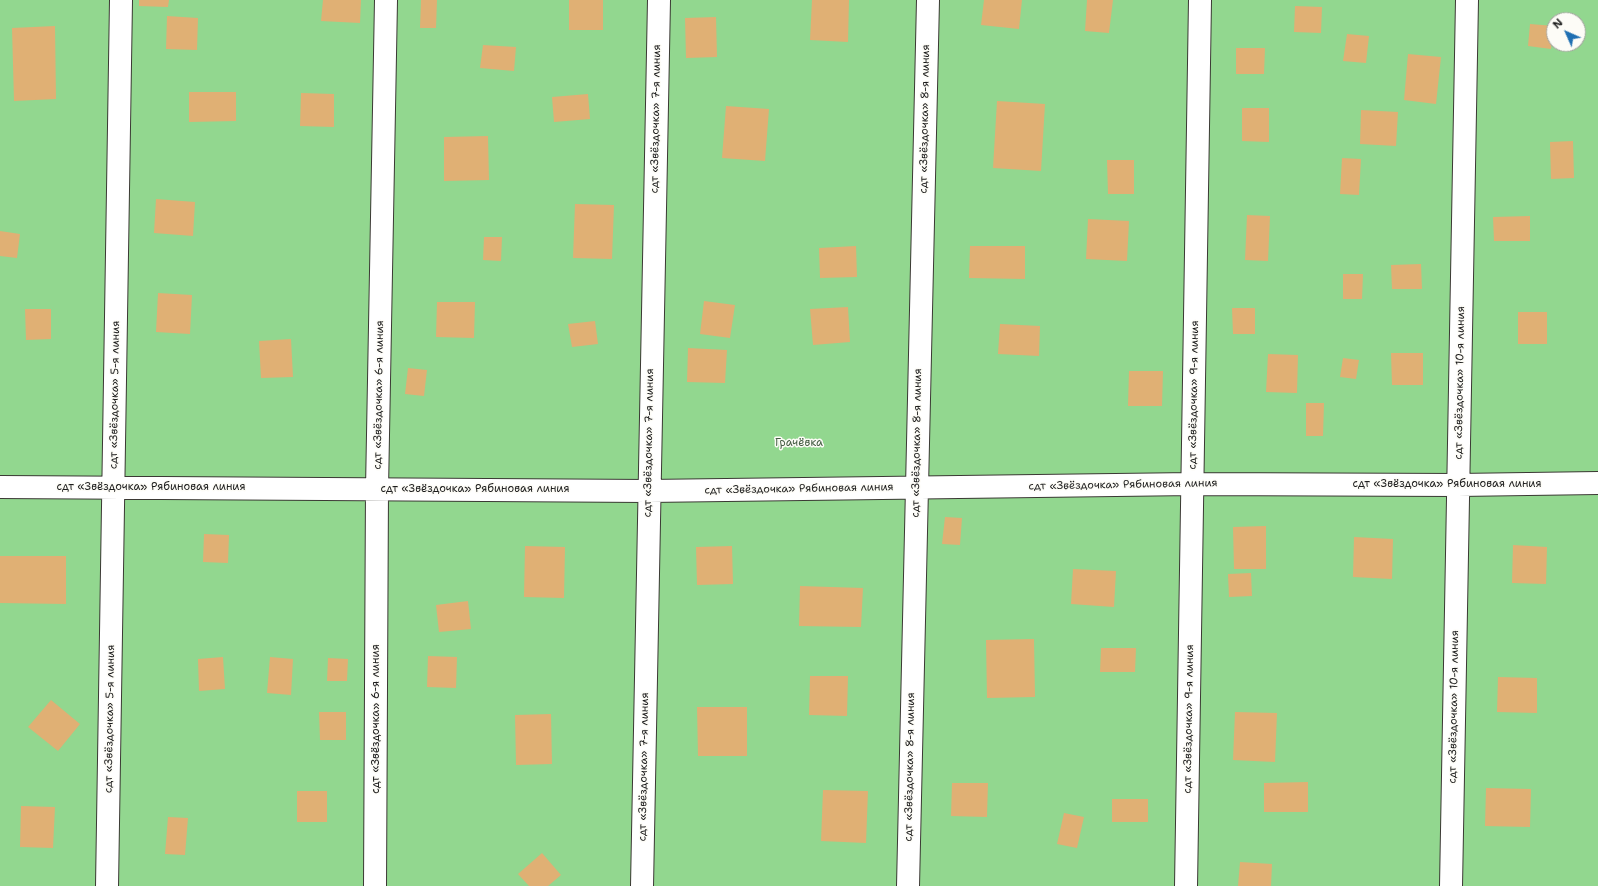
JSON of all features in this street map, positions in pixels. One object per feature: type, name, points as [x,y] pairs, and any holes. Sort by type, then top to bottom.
[{"type":"street","name":"сдт «Звёздочка» 5-я линия","points":[[107,886],[121,0]]},
{"type":"street","name":"сдт «Звёздочка» 6-я линия","points":[[375,886],[378,488],[386,0]]},
{"type":"street","name":"сдт «Звёздочка» 7-я линия","points":[[642,886],[648,491],[659,0]]},
{"type":"street","name":"сдт «Звёздочка» 8-я линия","points":[[908,886],[928,0]]},
{"type":"street","name":"сдт «Звёздочка» 9-я линия","points":[[1186,886],[1200,0]]},
{"type":"street","name":"сдт «Звёздочка» 10-я линия","points":[[1451,886],[1467,0]]},
{"type":"street","name":"сдт «Звёздочка» Рябиновая линия","points":[[0,487],[378,488],[648,491],[1193,484],[1458,485],[1598,483]]},
{"type":"green space","name":"Грачёвка","points":[[0,0],[1598,0],[1598,886],[0,886]]},
{"type":"building","points":[[139,0],[169,0],[168,7],[139,6]]},
{"type":"building","points":[[323,0],[361,0],[360,23],[321,21]]},
{"type":"building","points":[[421,0],[437,0],[436,28],[420,28]]},
{"type":"building","points":[[569,0],[603,0],[603,30],[569,30]]},
{"type":"building","points":[[812,0],[849,0],[848,42],[810,40]]},
{"type":"building","points":[[984,0],[1022,0],[1019,29],[981,25]]},
{"type":"building","points":[[1087,0],[1113,0],[1109,33],[1085,31]]},
{"type":"building","points":[[1295,6],[1322,7],[1321,33],[1294,32]]},
{"type":"building","points":[[167,16],[198,18],[197,50],[166,49]]},
{"type":"building","points":[[716,17],[717,57],[686,58],[685,18]]},
{"type":"building","points":[[1530,24],[1546,25],[1546,48],[1528,46]]},
{"type":"building","points":[[55,26],[56,99],[14,101],[12,28]]},
{"type":"building","points":[[1347,34],[1369,36],[1366,63],[1343,61]]},
{"type":"building","points":[[483,45],[516,47],[514,71],[480,68]]},
{"type":"building","points":[[1236,48],[1265,48],[1264,74],[1236,74]]},
{"type":"building","points":[[1408,54],[1441,57],[1436,104],[1404,100]]},
{"type":"building","points":[[189,92],[236,92],[236,121],[189,122]]},
{"type":"building","points":[[301,93],[334,94],[334,127],[300,126]]},
{"type":"building","points":[[588,94],[590,119],[554,122],[552,97]]},
{"type":"building","points":[[997,101],[1045,104],[1041,171],[993,168]]},
{"type":"building","points":[[726,106],[769,109],[765,161],[722,158]]},
{"type":"building","points":[[1242,108],[1269,108],[1269,142],[1242,141]]},
{"type":"building","points":[[1361,110],[1398,112],[1396,146],[1360,144]]},
{"type":"building","points":[[488,136],[489,180],[444,181],[444,137]]},
{"type":"building","points":[[1573,141],[1574,178],[1551,179],[1550,142]]},
{"type":"building","points":[[1342,158],[1361,159],[1359,195],[1340,194]]},
{"type":"building","points":[[1107,160],[1134,160],[1134,194],[1108,194]]},
{"type":"building","points":[[156,199],[195,202],[193,236],[154,233]]},
{"type":"building","points":[[575,204],[614,205],[612,259],[573,258]]},
{"type":"building","points":[[1247,215],[1270,216],[1268,261],[1245,260]]},
{"type":"building","points":[[1530,216],[1530,241],[1494,241],[1493,217]]},
{"type":"building","points":[[1088,219],[1129,221],[1127,261],[1086,259]]},
{"type":"building","points":[[0,231],[20,234],[17,258],[0,256]]},
{"type":"building","points":[[484,237],[502,237],[501,261],[483,260]]},
{"type":"building","points":[[856,246],[857,277],[820,278],[819,248]]},
{"type":"building","points":[[970,246],[1025,246],[1025,279],[969,278]]},
{"type":"building","points":[[1421,264],[1422,289],[1392,289],[1391,265]]},
{"type":"building","points":[[1343,274],[1363,274],[1362,299],[1343,299]]},
{"type":"building","points":[[158,293],[192,295],[190,334],[156,332]]},
{"type":"building","points":[[704,301],[735,305],[730,338],[700,334]]},
{"type":"building","points":[[437,302],[475,302],[474,338],[436,337]]},
{"type":"building","points":[[848,307],[850,342],[813,345],[810,309]]},
{"type":"building","points":[[1232,308],[1255,308],[1255,334],[1233,334]]},
{"type":"building","points":[[25,309],[51,309],[51,339],[26,340]]},
{"type":"building","points":[[1518,312],[1547,312],[1547,344],[1518,344]]},
{"type":"building","points":[[595,321],[598,344],[572,347],[568,324]]},
{"type":"building","points":[[1000,324],[1040,326],[1039,356],[998,354]]},
{"type":"building","points":[[291,339],[293,377],[261,378],[259,341]]},
{"type":"building","points":[[688,348],[727,350],[725,383],[687,382]]},
{"type":"building","points":[[1391,353],[1423,353],[1423,385],[1392,385]]},
{"type":"building","points":[[1268,354],[1298,355],[1297,393],[1266,392]]},
{"type":"building","points":[[1343,358],[1359,360],[1356,379],[1340,377]]},
{"type":"building","points":[[408,368],[427,370],[424,396],[405,394]]},
{"type":"building","points":[[1129,371],[1163,371],[1162,406],[1128,406]]},
{"type":"building","points":[[1306,403],[1324,403],[1323,436],[1306,436]]},
{"type":"building","points":[[945,517],[962,518],[960,545],[942,544]]},
{"type":"building","points":[[1266,526],[1266,569],[1234,569],[1233,527]]},
{"type":"building","points":[[204,534],[229,535],[228,563],[203,562]]},
{"type":"building","points":[[1354,537],[1393,539],[1392,579],[1353,577]]},
{"type":"building","points":[[1513,545],[1547,547],[1546,584],[1512,583]]},
{"type":"building","points":[[525,546],[565,547],[564,598],[524,597]]},
{"type":"building","points":[[732,546],[733,584],[697,585],[696,547]]},
{"type":"building","points":[[0,556],[66,556],[66,604],[0,603]]},
{"type":"building","points":[[1073,569],[1116,571],[1114,607],[1071,604]]},
{"type":"building","points":[[1251,573],[1252,596],[1229,597],[1228,574]]},
{"type":"building","points":[[800,586],[863,588],[861,627],[799,626]]},
{"type":"building","points":[[468,601],[471,629],[439,632],[436,605]]},
{"type":"building","points":[[1034,639],[1035,697],[987,698],[986,640]]},
{"type":"building","points":[[1101,648],[1136,648],[1135,672],[1100,672]]},
{"type":"building","points":[[428,656],[457,657],[456,688],[427,687]]},
{"type":"building","points":[[223,657],[225,689],[199,691],[198,659]]},
{"type":"building","points":[[270,657],[293,659],[291,695],[267,693]]},
{"type":"building","points":[[328,658],[348,659],[347,681],[327,681]]},
{"type":"building","points":[[810,676],[848,676],[847,716],[809,715]]},
{"type":"building","points":[[1498,677],[1537,678],[1537,713],[1497,712]]},
{"type":"building","points":[[51,700],[80,724],[58,751],[28,727]]},
{"type":"building","points":[[697,707],[747,707],[747,756],[698,756]]},
{"type":"building","points":[[319,712],[346,712],[346,740],[320,740]]},
{"type":"building","points":[[1235,712],[1277,713],[1275,762],[1233,760]]},
{"type":"building","points":[[551,714],[552,764],[516,765],[515,715]]},
{"type":"building","points":[[1308,782],[1308,812],[1264,812],[1264,783]]},
{"type":"building","points":[[952,783],[988,783],[987,817],[951,816]]},
{"type":"building","points":[[1486,788],[1531,789],[1530,827],[1485,826]]},
{"type":"building","points":[[823,790],[868,791],[866,843],[821,841]]},
{"type":"building","points":[[297,791],[327,791],[327,822],[297,822]]},
{"type":"building","points":[[1112,799],[1148,799],[1148,822],[1112,822]]},
{"type":"building","points":[[21,806],[55,807],[53,848],[20,847]]},
{"type":"building","points":[[1064,813],[1084,817],[1077,848],[1057,844]]},
{"type":"building","points":[[168,817],[188,818],[185,855],[165,854]]},
{"type":"building","points":[[542,853],[561,875],[548,886],[529,886],[518,874]]},
{"type":"building","points":[[1240,862],[1272,864],[1271,886],[1238,886]]}]
